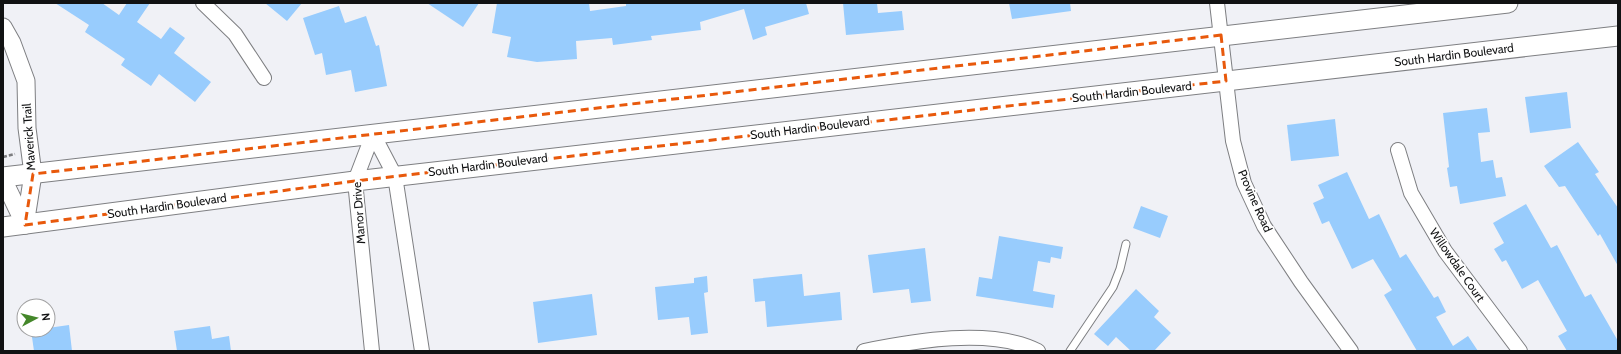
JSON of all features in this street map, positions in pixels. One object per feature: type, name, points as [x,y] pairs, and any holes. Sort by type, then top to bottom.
[{"type":"main road","points":[[3,178],[1221,35],[1508,3]]},
{"type":"main road","name":"South Hardin Boulevard","points":[[3,227],[395,176],[1618,36]]},
{"type":"street","points":[[204,3],[235,34],[264,78]]},
{"type":"street","name":"Provine Road","points":[[1217,3],[1233,142],[1244,183],[1264,226],[1301,282],[1351,351]]},
{"type":"street","name":"Maverick Trail","points":[[3,27],[12,43],[26,81],[27,128],[33,174],[26,225]]},
{"type":"street","points":[[373,134],[395,176],[422,351]]},
{"type":"street","name":"Manor Drive","points":[[372,351],[355,181],[373,134]]},
{"type":"street","name":"Willowdale Court","points":[[1398,150],[1410,192],[1445,251],[1520,351]]},
{"type":"street","points":[[3,178],[26,225]]},
{"type":"street","points":[[864,351],[925,340],[965,337],[1019,344],[1038,351]]},
{"type":"lane","points":[[1070,351],[1113,287],[1120,269],[1126,244]]},
{"type":"highlighted area","points":[[1221,35],[1226,81],[355,181],[25,225],[33,174]]},
{"type":"building","points":[[55,3],[102,3],[119,15],[127,3],[150,3],[137,22],[161,39],[170,27],[185,38],[174,53],[211,82],[195,102],[159,74],[151,86],[121,65],[125,59],[85,32],[89,25]]},
{"type":"building","points":[[265,3],[302,3],[287,21]]},
{"type":"building","points":[[427,3],[479,3],[463,27]]},
{"type":"building","points":[[497,3],[589,3],[590,11],[626,6],[626,3],[806,3],[809,14],[765,27],[767,35],[753,40],[744,9],[700,22],[701,30],[651,36],[652,40],[613,45],[612,38],[576,41],[577,59],[537,62],[507,57],[511,37],[492,33]]},
{"type":"building","points":[[843,3],[877,3],[878,13],[902,11],[904,30],[846,35]]},
{"type":"building","points":[[1009,3],[1070,3],[1071,11],[1012,19]]},
{"type":"building","points":[[339,6],[345,23],[366,16],[376,46],[379,45],[387,86],[355,92],[351,70],[326,75],[322,53],[315,55],[303,18]]},
{"type":"building","points":[[1567,92],[1571,128],[1530,133],[1525,97]]},
{"type":"building","points":[[1487,108],[1490,132],[1478,133],[1481,162],[1493,160],[1496,178],[1502,177],[1506,196],[1460,204],[1457,186],[1450,187],[1443,113]]},
{"type":"building","points":[[1335,119],[1339,156],[1291,161],[1287,125]]},
{"type":"building","points":[[1578,142],[1599,172],[1595,174],[1618,208],[1618,266],[1600,234],[1598,236],[1565,186],[1559,187],[1544,166]]},
{"type":"building","points":[[1347,172],[1369,219],[1379,214],[1400,258],[1406,254],[1434,298],[1438,296],[1446,312],[1436,317],[1453,346],[1468,336],[1478,351],[1417,351],[1384,295],[1392,290],[1373,259],[1352,269],[1329,221],[1322,224],[1313,203],[1324,198],[1318,185]]},
{"type":"building","points":[[1526,204],[1551,248],[1557,245],[1585,297],[1591,294],[1618,341],[1618,351],[1567,351],[1558,336],[1567,331],[1538,280],[1522,289],[1506,260],[1502,262],[1494,249],[1504,243],[1493,223]]},
{"type":"building","points":[[1141,206],[1168,216],[1160,238],[1133,228]]},
{"type":"building","points":[[999,236],[1063,247],[1061,259],[1051,257],[1050,263],[1038,261],[1033,291],[1055,295],[1053,308],[976,296],[979,277],[992,279]]},
{"type":"building","points":[[925,248],[931,301],[911,303],[909,289],[873,293],[868,255]]},
{"type":"building","points":[[802,274],[804,296],[840,292],[842,320],[767,327],[765,301],[755,302],[753,279]]},
{"type":"building","points":[[707,276],[708,292],[704,293],[708,333],[691,335],[689,317],[658,320],[655,287],[694,283],[694,278]]},
{"type":"building","points":[[1136,289],[1159,311],[1154,317],[1171,333],[1154,351],[1131,351],[1116,337],[1108,346],[1094,334]]},
{"type":"building","points":[[592,294],[597,335],[538,343],[533,302]]},
{"type":"building","points":[[69,325],[72,351],[34,351],[32,338],[56,338],[56,327]]},
{"type":"building","points":[[210,326],[212,339],[229,336],[231,351],[177,351],[174,331]]}]
